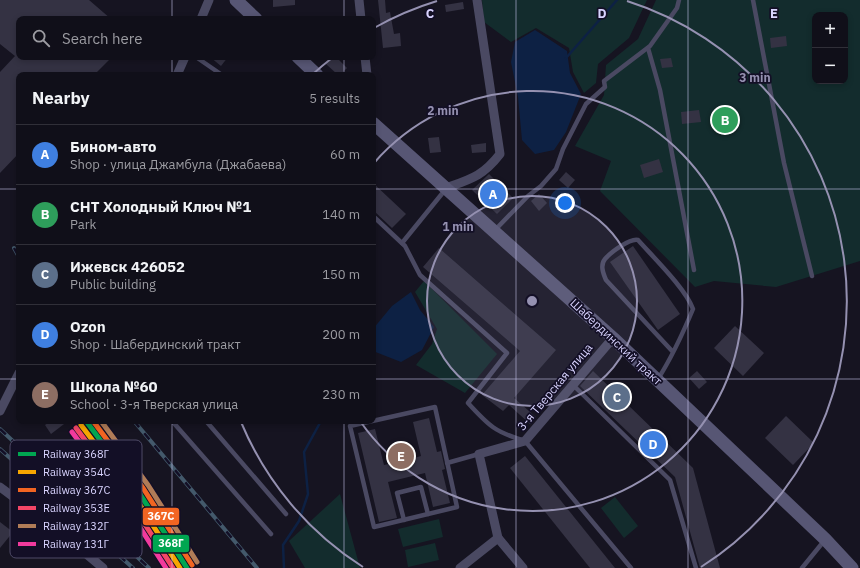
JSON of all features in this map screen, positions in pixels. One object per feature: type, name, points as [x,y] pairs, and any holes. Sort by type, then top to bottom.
[{"type":"main road","points":[[236,0],[253,16]]},
{"type":"main road","points":[[301,60],[314,72]]},
{"type":"main road","name":"Шабердинский тракт","points":[[376,126],[613,338],[825,539],[852,568]]},
{"type":"street","points":[[202,16],[209,0]]},
{"type":"street","points":[[359,0],[361,16]]},
{"type":"street","points":[[446,188],[469,180],[489,168],[500,154],[477,0]]},
{"type":"street","points":[[178,72],[184,60]]},
{"type":"street","points":[[365,60],[367,72]]},
{"type":"street","name":"3-я Тверская улица","points":[[478,454],[525,441],[613,338]]},
{"type":"street","points":[[0,411],[16,379]]},
{"type":"street","points":[[478,454],[498,538],[523,568]]},
{"type":"street","points":[[0,487],[10,494]]},
{"type":"street","points":[[460,568],[498,538]]},
{"type":"street","points":[[91,558],[103,568]]},
{"type":"lane","points":[[493,231],[528,196],[541,186],[556,169],[563,149],[586,104],[605,87],[604,81],[648,48],[677,8],[679,0]]},
{"type":"lane","points":[[753,0],[784,163],[812,276]]},
{"type":"lane","points":[[648,48],[660,90],[694,270]]},
{"type":"lane","points":[[200,60],[218,72]]},
{"type":"lane","points":[[402,243],[446,188]]},
{"type":"lane","points":[[376,220],[405,246],[420,275],[507,353],[468,403],[487,424],[503,435],[525,441],[631,568]]},
{"type":"lane","points":[[657,380],[673,352],[694,309],[692,303],[638,240],[634,239],[605,259],[602,270],[606,280],[673,352]]},
{"type":"lane","points":[[573,385],[670,480],[696,568]]},
{"type":"lane","points":[[359,424],[350,426],[374,527],[457,507],[435,407],[376,420]]},
{"type":"lane","points":[[175,424],[271,534]]},
{"type":"lane","points":[[209,424],[286,514]]},
{"type":"lane","points":[[447,463],[478,454]]},
{"type":"lane","points":[[404,520],[397,493],[422,487],[428,514]]},
{"type":"lane","points":[[802,568],[825,539]]},
{"type":"green space","points":[[482,0],[647,0],[629,38],[598,64],[596,83],[584,93],[573,72],[569,48],[536,28],[511,42],[484,22]]},
{"type":"green space","points":[[656,0],[860,0],[860,261],[776,287],[714,281],[695,287],[600,191],[611,161],[575,146],[604,95],[606,65],[638,39]]},
{"type":"green space","points":[[424,281],[497,354],[465,393],[416,365],[432,344],[437,329],[415,292]]},
{"type":"green space","points":[[340,494],[360,568],[305,568],[289,541]]},
{"type":"green space","points":[[615,497],[638,526],[624,538],[601,508]]},
{"type":"green space","points":[[439,519],[443,537],[403,547],[398,529]]},
{"type":"green space","points":[[435,543],[439,560],[408,567],[405,550]]},
{"type":"water","points":[[535,30],[567,51],[570,73],[581,94],[566,132],[554,150],[535,154],[522,140],[518,97],[511,62],[515,42]]},
{"type":"water","points":[[411,292],[420,310],[434,327],[422,350],[401,362],[376,352],[376,325],[392,306]]},
{"type":"building","points":[[0,0],[89,0],[108,16],[16,16],[16,60],[109,60],[97,72],[16,72],[16,156],[0,173],[0,72],[15,56],[0,44]]},
{"type":"building","points":[[273,0],[295,0],[295,5],[273,7]]},
{"type":"building","points":[[378,0],[385,0],[386,13],[390,12],[394,34],[400,33],[401,46],[383,48]]},
{"type":"building","points":[[463,2],[464,9],[446,12],[445,5]]},
{"type":"building","points":[[786,36],[787,46],[771,48],[770,38]]},
{"type":"building","points":[[671,58],[673,67],[662,68],[660,59]]},
{"type":"building","points":[[214,60],[226,60],[221,66]]},
{"type":"building","points":[[330,60],[339,60],[347,68],[343,72],[335,72],[326,64]]},
{"type":"building","points":[[699,110],[701,122],[682,124],[681,112]]},
{"type":"building","points":[[439,137],[441,152],[430,153],[428,138]]},
{"type":"building","points":[[486,143],[486,152],[472,153],[471,145]]},
{"type":"building","points":[[659,159],[663,172],[644,178],[640,165]]},
{"type":"building","points":[[566,172],[575,180],[568,188],[559,180]]},
{"type":"building","points":[[489,174],[513,198],[497,214],[472,190]]},
{"type":"building","points":[[376,186],[406,214],[392,228],[376,213]]},
{"type":"building","points":[[539,194],[547,203],[539,211],[531,201]]},
{"type":"building","points":[[633,246],[680,314],[658,330],[610,262]]},
{"type":"building","points":[[439,248],[556,350],[514,398],[536,417],[530,424],[509,405],[503,411],[482,395],[520,351],[423,267]]},
{"type":"building","points":[[735,326],[764,353],[743,376],[714,348]]},
{"type":"building","points":[[593,371],[693,468],[720,568],[700,568],[675,477],[580,386]]},
{"type":"building","points":[[697,371],[707,382],[699,389],[689,378]]},
{"type":"building","points":[[786,416],[814,443],[793,465],[765,438]]},
{"type":"building","points":[[429,418],[437,452],[441,451],[445,469],[442,470],[450,503],[433,507],[425,473],[388,482],[397,518],[379,522],[358,433],[375,429],[384,465],[398,462],[397,458],[406,456],[407,460],[421,456],[413,422]]},
{"type":"building","points":[[46,424],[64,424],[51,434],[45,425]]},
{"type":"building","points":[[525,456],[615,568],[590,568],[510,468]]},
{"type":"building","points":[[0,522],[10,530],[10,536],[0,548]]},
{"type":"waterway","points":[[566,58],[617,0]]},
{"type":"waterway","points":[[284,568],[283,545],[299,521],[308,494],[304,452],[319,424]]},
{"type":"railway","points":[[14,248],[16,252]]},
{"type":"railway","points":[[137,424],[257,568]]},
{"type":"railway","points":[[0,429],[12,440]]},
{"type":"railway","points":[[0,449],[10,458]]},
{"type":"railway","points":[[122,558],[133,568]]},
{"type":"railway","points":[[138,558],[149,568]]},
{"type":"rail line","name":"368Г","points":[[88,424],[100,440]]},
{"type":"rail line","name":"367С","points":[[95,424],[107,440]]},
{"type":"rail line","name":"132Г","points":[[103,424],[115,440]]},
{"type":"rail line","name":"354С","points":[[81,425],[92,440]]},
{"type":"rail line","name":"353Е","points":[[76,428],[85,440]]},
{"type":"rail line","name":"131Г","points":[[72,432],[78,440]]},
{"type":"rail line","name":"132Г","points":[[142,477],[197,562]]},
{"type":"rail line","name":"367С","points":[[142,487],[192,565]]},
{"type":"rail line","name":"368Г","points":[[142,497],[187,568]]},
{"type":"rail line","name":"354С","points":[[142,508],[180,568]]},
{"type":"rail line","name":"353Е","points":[[142,520],[173,568]]},
{"type":"rail line","name":"131Г","points":[[142,531],[166,568]]},
{"type":"place","name":"СНТ Холодный Ключ №1","points":[[725,120]]},
{"type":"place","name":"Бином-авто","points":[[493,194]]},
{"type":"place","name":"Ижевск 426052","points":[[617,397]]},
{"type":"place","name":"Ozon","points":[[653,444]]},
{"type":"place","name":"Школа №60","points":[[401,456]]}]
